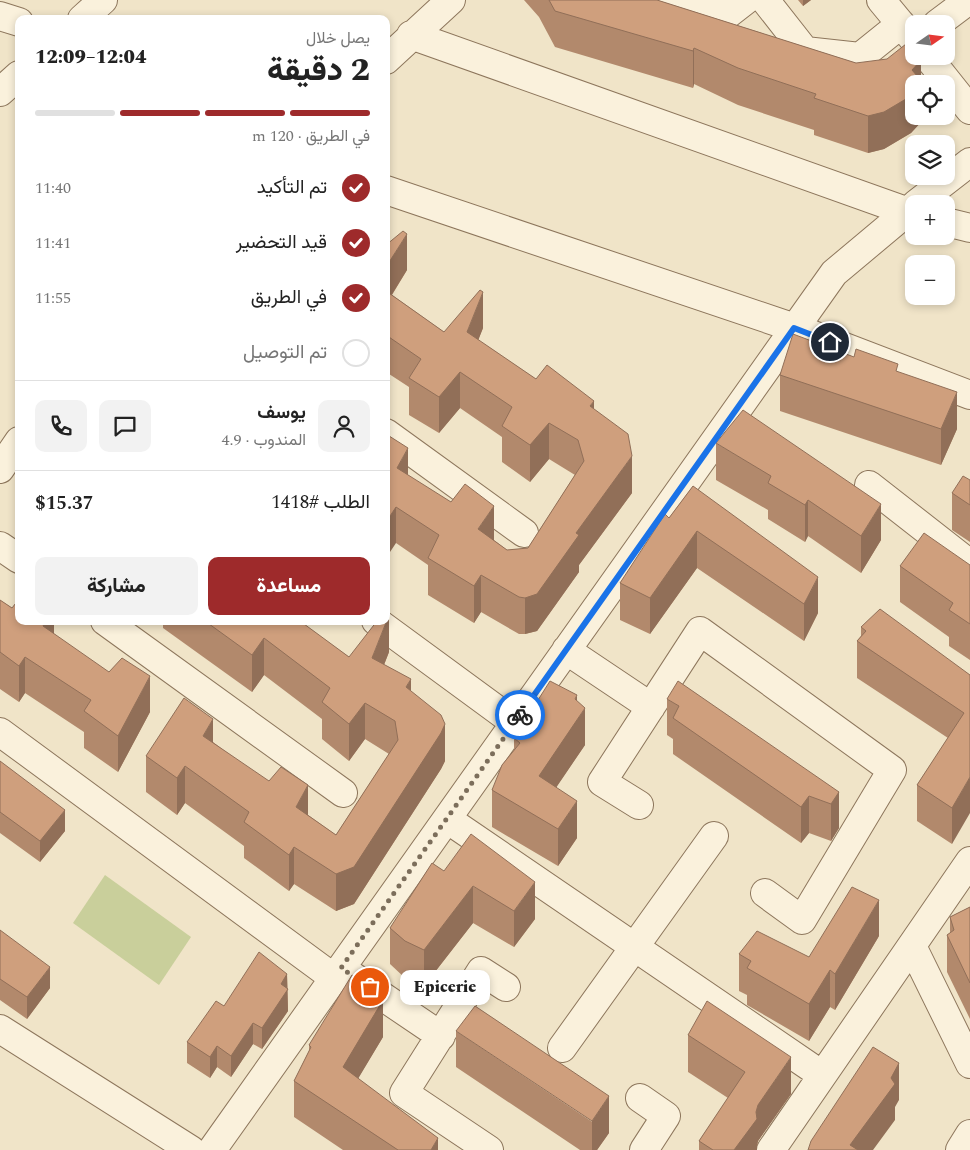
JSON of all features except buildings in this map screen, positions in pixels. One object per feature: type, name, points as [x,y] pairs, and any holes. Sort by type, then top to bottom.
[{"type":"street","points":[[86,15],[103,0]]},
{"type":"street","points":[[390,56],[451,0]]},
{"type":"street","points":[[661,0],[728,14],[746,0]]},
{"type":"street","points":[[765,0],[805,52],[860,57],[905,33]]},
{"type":"street","points":[[881,0],[905,30]]},
{"type":"street","points":[[949,15],[969,0]]},
{"type":"street","points":[[0,16],[15,21]]},
{"type":"street","points":[[411,35],[905,207]]},
{"type":"street","points":[[934,65],[970,110]]},
{"type":"street","points":[[0,92],[15,79]]},
{"type":"street","points":[[929,195],[970,162]]},
{"type":"street","points":[[390,191],[794,328],[970,395]]},
{"type":"street","points":[[212,1150],[834,273],[905,215]]},
{"type":"street","points":[[955,224],[970,228]]},
{"type":"street","points":[[390,436],[524,533]]},
{"type":"street","points":[[0,469],[15,447]]},
{"type":"street","points":[[869,485],[970,564]]},
{"type":"street","points":[[0,546],[15,556]]},
{"type":"street","points":[[111,625],[343,793]]},
{"type":"street","points":[[382,625],[515,722]]},
{"type":"street","points":[[639,805],[602,782],[700,631],[892,770],[802,920],[765,894]]},
{"type":"street","points":[[566,650],[651,706]]},
{"type":"street","points":[[0,732],[338,973],[441,1036]]},
{"type":"street","points":[[447,819],[822,1075]]},
{"type":"street","points":[[562,1048],[714,836]]},
{"type":"street","points":[[770,1150],[970,861]]},
{"type":"street","points":[[912,946],[970,1064]]},
{"type":"street","points":[[489,1150],[404,1093],[481,971],[506,988]]},
{"type":"street","points":[[0,1029],[191,1150]]},
{"type":"street","points":[[640,1098],[666,1116],[644,1150]]},
{"type":"street","points":[[960,1150],[970,1134]]},
{"type":"green space","points":[[105,875],[191,937],[159,985],[73,923]]},
{"type":"way so far","points":[[370,987],[341,968],[520,715]]},
{"type":"place","name":"Epicerie","points":[[370,987]]},
{"type":"route","points":[[520,715],[794,328],[830,342]]}]
